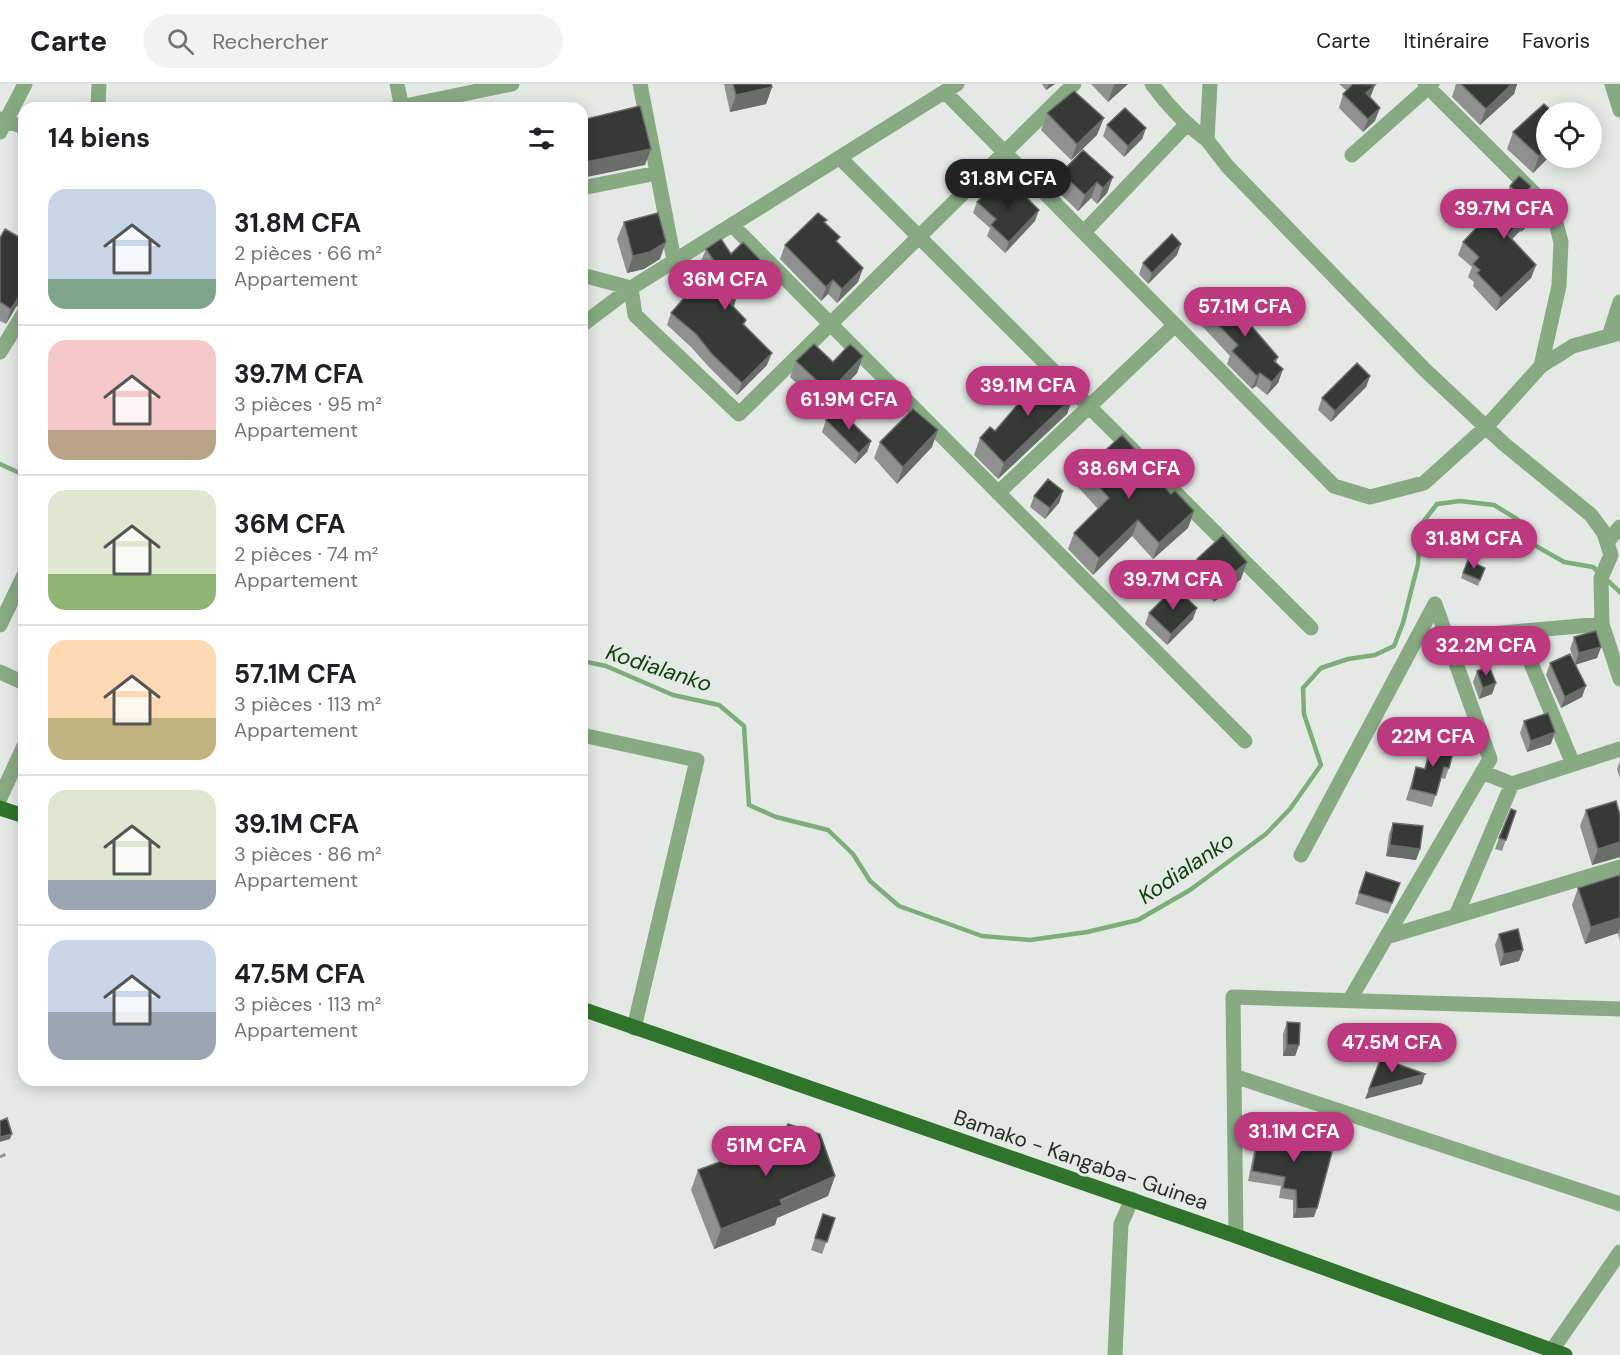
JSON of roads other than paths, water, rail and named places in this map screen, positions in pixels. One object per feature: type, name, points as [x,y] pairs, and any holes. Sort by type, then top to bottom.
[{"type":"main road","points":[[0,808],[18,814]]},
{"type":"main road","name":"Bamako - Kangaba- Guinea","points":[[588,1011],[1132,1199],[1559,1352]]},
{"type":"street","points":[[18,126],[2,124],[25,84]]},
{"type":"street","points":[[98,102],[99,84]]},
{"type":"street","points":[[397,84],[399,102]]},
{"type":"street","points":[[426,102],[512,84]]},
{"type":"street","points":[[640,84],[675,260]]},
{"type":"street","points":[[631,288],[635,315],[739,414],[1074,84]]},
{"type":"street","points":[[1152,84],[1166,103],[1186,124],[1207,140],[1228,167],[1416,362],[1485,427],[1591,515],[1604,533],[1611,555],[1603,572],[1602,624],[1620,679]]},
{"type":"street","points":[[1207,140],[1210,84]]},
{"type":"street","points":[[1612,84],[1620,110]]},
{"type":"street","points":[[1352,155],[1428,85],[1553,212],[1561,242],[1559,286],[1541,366]]},
{"type":"street","points":[[588,320],[631,288],[951,88],[1004,152],[1334,486],[1370,497],[1424,483],[1485,427],[1541,366],[1574,346],[1614,335],[1620,302]]},
{"type":"street","points":[[1084,232],[1186,124]]},
{"type":"street","points":[[840,158],[1311,628]]},
{"type":"street","points":[[588,187],[657,173]]},
{"type":"street","points":[[732,225],[1245,741]]},
{"type":"street","points":[[588,277],[631,288]]},
{"type":"street","points":[[0,352],[18,323]]},
{"type":"street","points":[[998,494],[1175,325]]},
{"type":"street","points":[[1607,542],[1620,527]]},
{"type":"street","points":[[0,625],[18,587]]},
{"type":"street","points":[[1301,855],[1435,604],[1490,759],[1349,1001]]},
{"type":"street","points":[[1447,638],[1602,624]]},
{"type":"street","points":[[1518,632],[1574,764]]},
{"type":"street","points":[[0,672],[18,680]]},
{"type":"street","points":[[588,736],[697,760],[634,1028]]},
{"type":"street","points":[[1482,772],[1512,784],[1620,749]]},
{"type":"street","points":[[0,798],[18,759]]},
{"type":"street","points":[[1456,916],[1512,784]]},
{"type":"street","points":[[1386,938],[1620,867]]},
{"type":"street","points":[[1236,1236],[1233,998],[1620,1009]]},
{"type":"street","points":[[1234,1077],[1620,1204]]},
{"type":"street","points":[[1115,1355],[1121,1224],[1132,1199]]},
{"type":"street","points":[[1559,1352],[1620,1252]]},
{"type":"waterway","name":"Kodialanko","points":[[0,464],[18,472]]},
{"type":"waterway","name":"Kodialanko","points":[[588,662],[606,666],[673,695],[719,705],[744,726],[749,805],[776,817],[828,830],[853,854],[870,881],[899,906],[982,936],[1030,940],[1087,932],[1138,920],[1190,890],[1266,834],[1290,809],[1321,765],[1304,714],[1303,688],[1321,668],[1348,659],[1375,655],[1394,646],[1403,623],[1418,564],[1420,526],[1437,504],[1460,501],[1494,505],[1517,519],[1536,546],[1564,562],[1593,567],[1620,592]]}]
